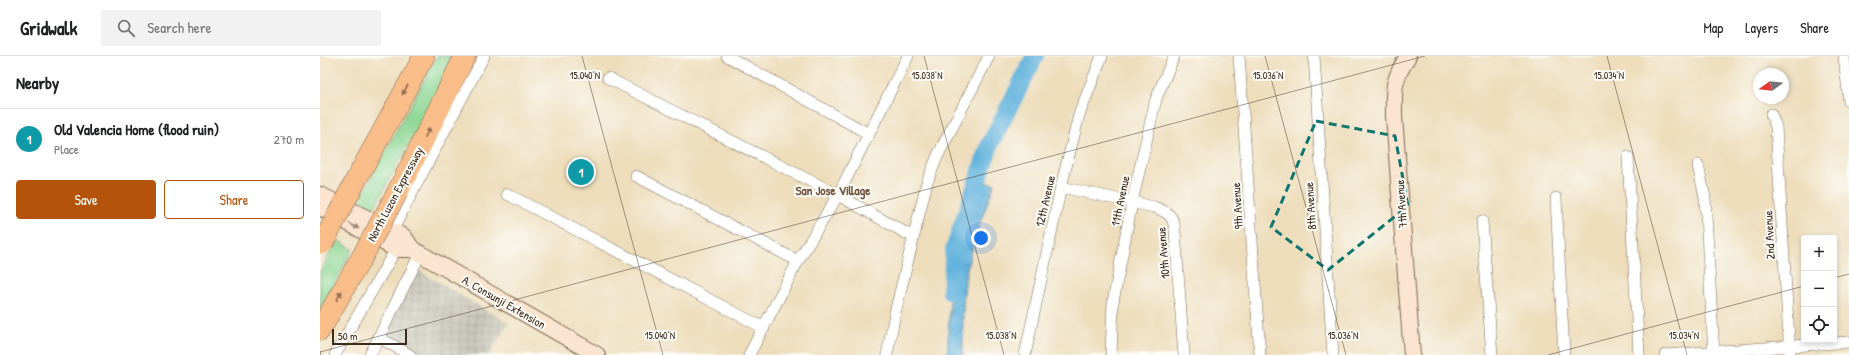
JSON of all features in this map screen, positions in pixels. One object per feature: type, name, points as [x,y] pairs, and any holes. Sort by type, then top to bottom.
[{"type":"highway","points":[[321,246],[424,56]]},
{"type":"highway","name":"North Luzon Expressway","points":[[320,330],[397,193],[465,56]]},
{"type":"main road","name":"7th Avenue","points":[[1408,56],[1396,76],[1394,86],[1394,116],[1412,355]]},
{"type":"main road","points":[[320,195],[404,237],[416,251]]},
{"type":"main road","points":[[320,207],[396,249],[416,251]]},
{"type":"main road","name":"A. Consunji Extension","points":[[416,251],[597,355]]},
{"type":"street","points":[[392,231],[484,56]]},
{"type":"street","points":[[727,56],[869,134]]},
{"type":"street","points":[[887,355],[895,313],[927,182],[938,155],[989,56]]},
{"type":"street","name":"12th Avenue","points":[[1025,355],[1061,187],[1079,116],[1102,56]]},
{"type":"street","name":"11th Avenue","points":[[1112,355],[1113,302],[1132,202],[1156,100],[1174,56]]},
{"type":"street","name":"9th Avenue","points":[[1239,56],[1260,355]]},
{"type":"street","name":"8th Avenue","points":[[1314,56],[1333,355]]},
{"type":"street","points":[[1844,56],[1849,102]]},
{"type":"street","points":[[749,355],[798,261],[838,195],[869,134],[904,58]]},
{"type":"street","points":[[608,78],[838,195],[913,238]]},
{"type":"street","name":"2nd Avenue","points":[[1771,114],[1776,127],[1789,350]]},
{"type":"street","points":[[1628,157],[1639,355]]},
{"type":"street","points":[[1698,165],[1705,198],[1714,354]]},
{"type":"street","points":[[636,176],[798,261]]},
{"type":"street","name":"10th Avenue","points":[[1061,187],[1166,211],[1174,221],[1184,355]]},
{"type":"street","points":[[507,194],[764,328]]},
{"type":"street","points":[[1556,198],[1564,355]]},
{"type":"street","points":[[1482,221],[1492,355]]},
{"type":"street","points":[[335,355],[396,249]]},
{"type":"street","points":[[370,355],[416,251]]},
{"type":"street","points":[[378,337],[410,355]]},
{"type":"street","points":[[1665,355],[1789,350],[1849,342]]},
{"type":"highlighted area","points":[[1316,121],[1395,136],[1408,206],[1328,270],[1271,227]]},
{"type":"shaded area","points":[[419,271],[508,323],[489,355],[415,355],[383,337]]},
{"type":"green space","points":[[437,56],[454,56],[423,118],[374,208],[359,200]]},
{"type":"green space","points":[[337,240],[353,249],[320,310],[320,272]]},
{"type":"water","points":[[980,182],[995,184],[972,247],[967,269],[964,301],[963,355],[947,355],[951,277],[955,252]]},
{"type":"waterway","points":[[951,292],[954,250],[990,144],[1035,56]]},
{"type":"place","name":"Old Valencia Home (flood ruin)","points":[[581,172]]},
{"type":"district","name":"San Jose Village","points":[[833,190]]}]
